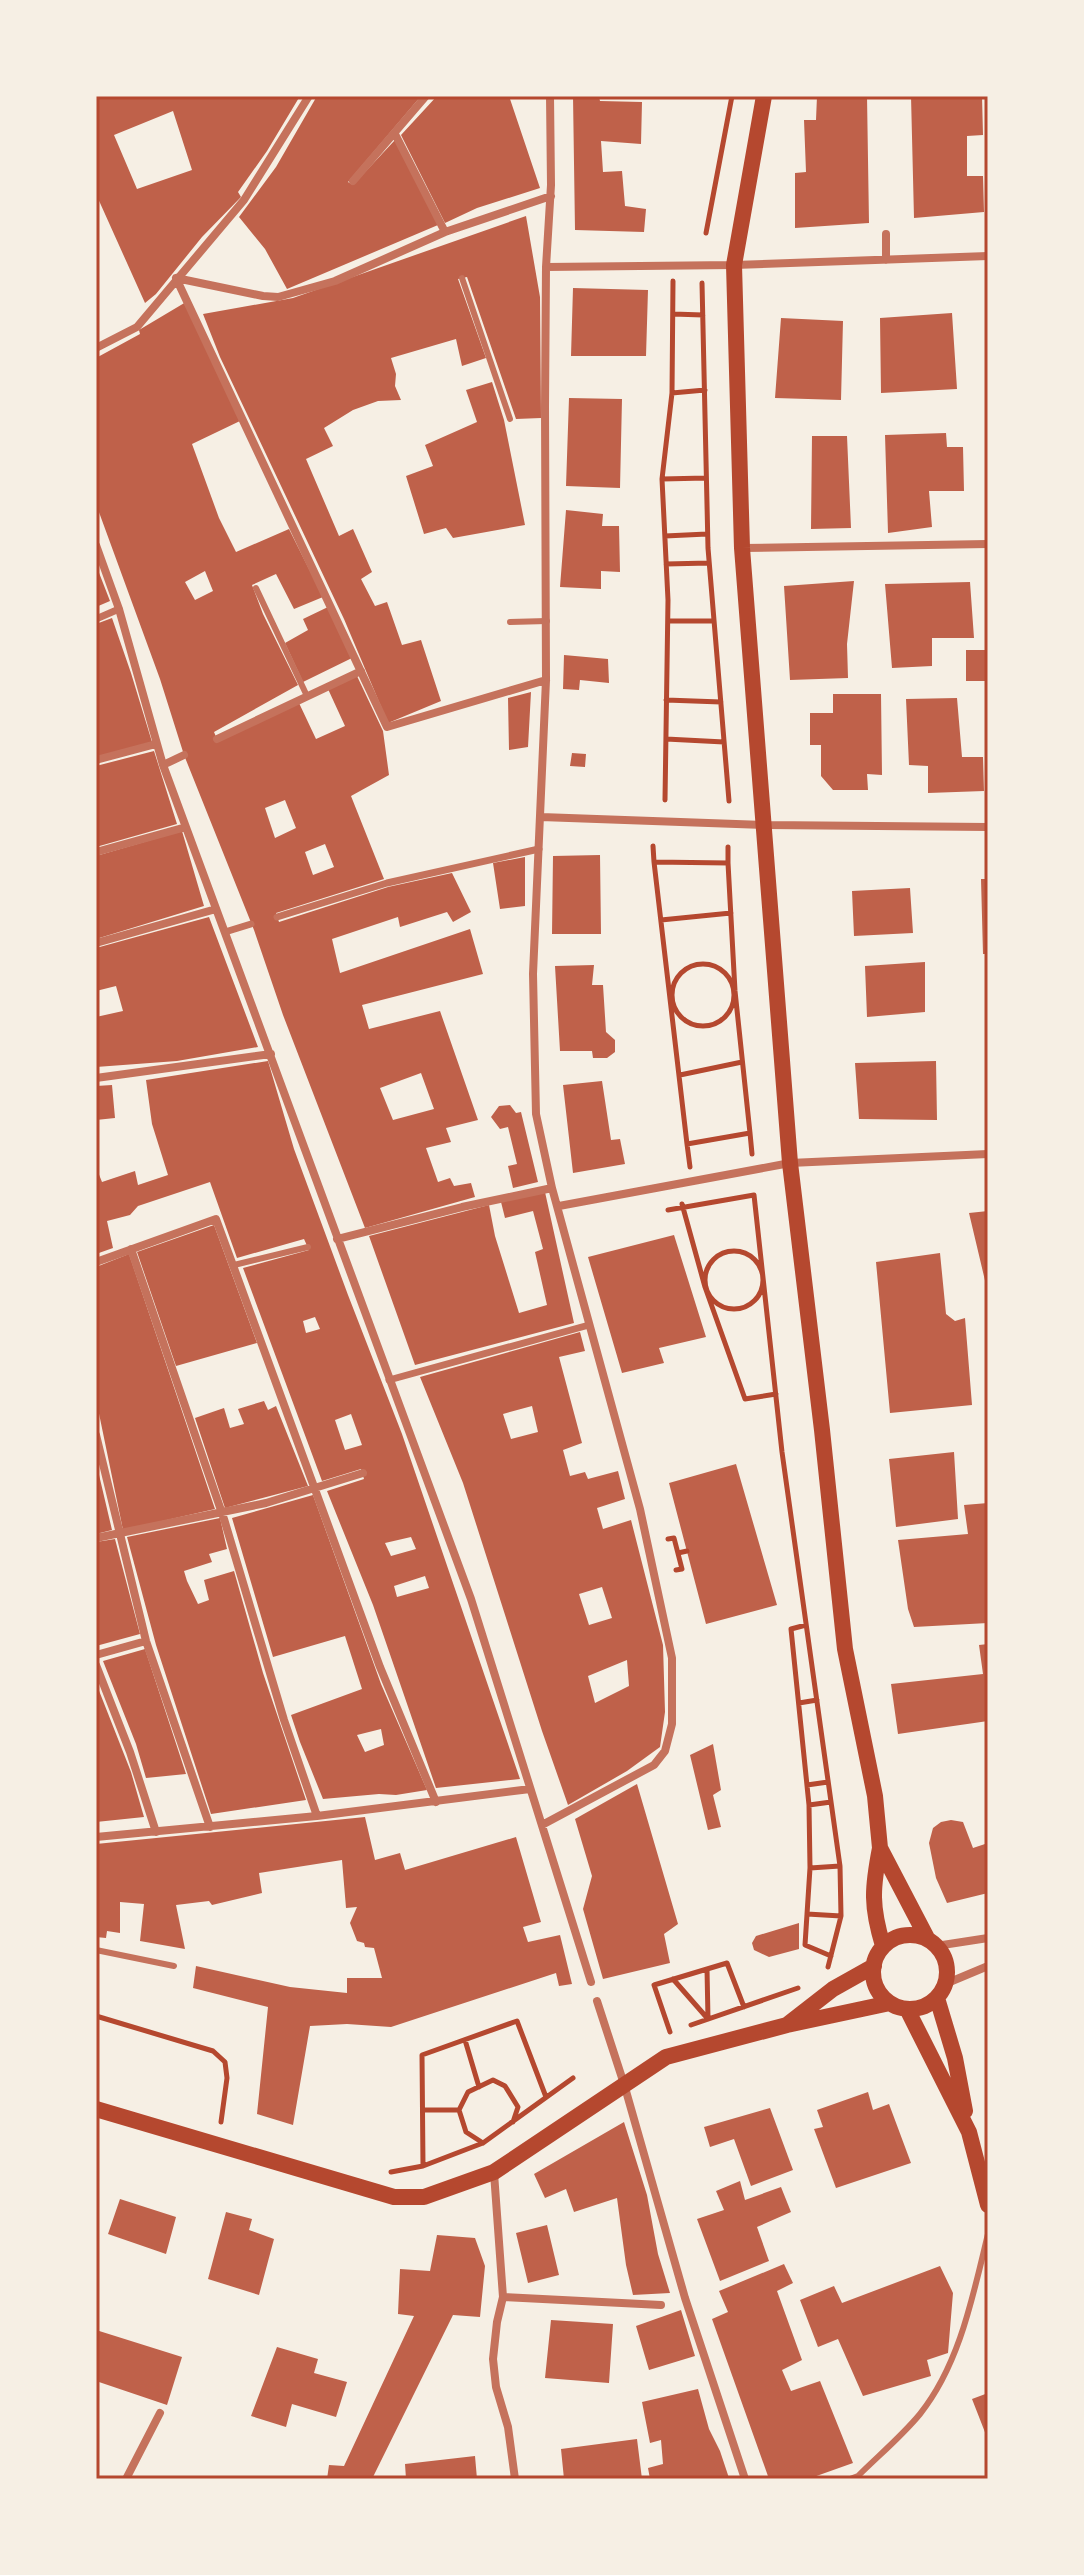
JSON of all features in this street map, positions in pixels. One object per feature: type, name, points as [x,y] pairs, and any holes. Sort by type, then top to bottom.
[{"type":"main road","points":[[764,96],[734,265],[742,548],[790,1163],[845,1649],[875,1796],[880,1848],[873,1884],[874,1913],[883,1946]]},
{"type":"main road","points":[[880,1848],[947,1964],[941,1991],[969,2132],[988,2205]]},
{"type":"main road","points":[[932,1942],[904,1935],[883,1946],[874,1966],[877,1987],[898,2006],[969,2132]]},
{"type":"main road","points":[[787,2025],[833,1989],[874,1966]]},
{"type":"main road","points":[[96,2109],[394,2197],[424,2197],[494,2172],[666,2057],[787,2025],[898,2006],[918,2008],[941,1991]]},
{"type":"street","points":[[353,181],[426,96]]},
{"type":"street","points":[[542,1825],[654,1765],[665,1751],[672,1724],[672,1658],[640,1509],[552,1188],[536,1114],[533,974],[546,680],[546,267],[551,196],[550,96]]},
{"type":"street","points":[[96,348],[137,327],[244,200],[306,97]]},
{"type":"street","points":[[395,134],[445,232]]},
{"type":"street","points":[[176,278],[278,297],[335,281],[445,232],[551,196]]},
{"type":"street","points":[[886,234],[886,260]]},
{"type":"street","points":[[546,267],[734,265],[988,256]]},
{"type":"street","points":[[176,278],[387,727],[546,680]]},
{"type":"street","points":[[742,548],[988,544]]},
{"type":"street","points":[[96,545],[119,609],[163,765],[271,1054],[332,1241],[389,1380],[414,1458],[471,1599],[591,1982]]},
{"type":"street","points":[[96,619],[119,609]]},
{"type":"street","points":[[217,739],[361,671]]},
{"type":"street","points":[[96,760],[156,744]]},
{"type":"street","points":[[163,765],[184,755]]},
{"type":"street","points":[[541,817],[766,825],[988,827]]},
{"type":"street","points":[[96,852],[186,827]]},
{"type":"street","points":[[277,917],[387,883],[539,849]]},
{"type":"street","points":[[96,943],[216,909]]},
{"type":"street","points":[[225,932],[251,924]]},
{"type":"street","points":[[96,1078],[271,1054]]},
{"type":"street","points":[[559,1206],[790,1163],[988,1154]]},
{"type":"street","points":[[332,1241],[462,1207],[552,1188]]},
{"type":"street","points":[[96,1262],[216,1219],[390,1695],[436,1802]]},
{"type":"street","points":[[131,1249],[222,1513],[284,1720],[317,1816]]},
{"type":"street","points":[[389,1380],[589,1325]]},
{"type":"street","points":[[96,1435],[146,1641],[210,1827]]},
{"type":"street","points":[[96,1538],[222,1513],[363,1473]]},
{"type":"street","points":[[96,1655],[146,1641]]},
{"type":"street","points":[[96,1665],[125,1737],[156,1832]]},
{"type":"street","points":[[96,1837],[317,1816],[530,1789]]},
{"type":"street","points":[[932,1942],[988,1938]]},
{"type":"street","points":[[941,1991],[988,1966]]},
{"type":"street","points":[[597,2001],[685,2298],[745,2479]]},
{"type":"street","points":[[494,2172],[503,2297],[493,2359],[496,2387],[508,2427],[515,2479]]},
{"type":"street","points":[[503,2297],[661,2305]]},
{"type":"street","points":[[126,2479],[160,2413]]},
{"type":"lane","points":[[445,232],[448,243]]},
{"type":"lane","points":[[462,278],[510,419]]},
{"type":"lane","points":[[256,588],[307,696]]},
{"type":"lane","points":[[510,622],[547,621]]},
{"type":"lane","points":[[234,1265],[308,1247]]},
{"type":"lane","points":[[96,1950],[174,1966]]},
{"type":"lane","points":[[850,2479],[858,2476],[919,2415],[946,2375],[988,2234]]},
{"type":"path","points":[[706,233],[732,96]]},
{"type":"path","points":[[665,800],[668,621],[662,479],[672,393],[674,277]]},
{"type":"path","points":[[702,277],[707,534],[729,801]]},
{"type":"path","points":[[673,314],[703,315]]},
{"type":"path","points":[[672,393],[705,390]]},
{"type":"path","points":[[662,479],[706,478]]},
{"type":"path","points":[[665,536],[707,534]]},
{"type":"path","points":[[666,564],[709,563]]},
{"type":"path","points":[[668,621],[714,621]]},
{"type":"path","points":[[666,700],[721,702]]},
{"type":"path","points":[[666,739],[724,742]]},
{"type":"path","points":[[653,846],[687,1144],[750,1133],[735,991],[728,847]]},
{"type":"path","points":[[654,862],[728,863]]},
{"type":"path","points":[[661,920],[731,913]]},
{"type":"path","points":[[694,964],[716,965],[732,980],[735,991],[731,1010],[725,1017],[707,1026],[697,1026],[680,1016],[671,999],[676,977],[694,964]]},
{"type":"path","points":[[680,1075],[742,1062]]},
{"type":"path","points":[[678,1184],[705,1287],[745,1399],[776,1394]]},
{"type":"path","points":[[668,1210],[754,1195],[776,1394],[840,1866],[841,1916],[827,1971]]},
{"type":"path","points":[[728,1251],[747,1253],[763,1275],[759,1294],[744,1307],[725,1308],[709,1296],[705,1287],[707,1268],[719,1254],[728,1251]]},
{"type":"path","points":[[668,1539],[674,1538],[678,1553],[682,1569],[676,1570]]},
{"type":"path","points":[[678,1553],[687,1551]]},
{"type":"path","points":[[806,1625],[791,1629],[809,1805],[810,1868],[805,1945],[831,1956]]},
{"type":"path","points":[[799,1703],[817,1700]]},
{"type":"path","points":[[807,1785],[828,1782]]},
{"type":"path","points":[[809,1805],[831,1802]]},
{"type":"path","points":[[810,1868],[840,1866]]},
{"type":"path","points":[[807,1914],[841,1916]]},
{"type":"path","points":[[670,2032],[654,1985],[727,1963],[744,2007]]},
{"type":"path","points":[[707,1969],[708,2019]]},
{"type":"path","points":[[673,1979],[708,2019]]},
{"type":"path","points":[[659,2036],[801,1987]]},
{"type":"path","points":[[96,2016],[213,2051],[225,2062],[227,2078],[219,2121],[231,2126]]},
{"type":"path","points":[[423,2166],[422,2055],[517,2021],[546,2097]]},
{"type":"path","points":[[465,2040],[479,2087]]},
{"type":"path","points":[[388,2172],[423,2166],[483,2143],[573,2078]]},
{"type":"path","points":[[483,2143],[466,2132],[459,2110],[468,2092],[493,2080],[505,2086],[518,2107],[513,2122]]},
{"type":"path","points":[[423,2110],[459,2110]]},
{"type":"building","points":[[96,96],[300,96],[238,192],[241,197],[145,303],[96,194]],"holes":[[[173,111],[192,170],[137,189],[114,135]]]},
{"type":"building","points":[[317,96],[421,96],[348,182],[353,185],[395,140],[438,225],[287,289],[265,249],[239,217],[276,167]]},
{"type":"building","points":[[437,96],[509,96],[540,188],[477,208],[445,223],[401,135]]},
{"type":"building","points":[[573,96],[599,97],[600,101],[642,102],[641,144],[601,141],[603,172],[622,171],[625,206],[646,209],[644,232],[575,230]]},
{"type":"building","points":[[817,96],[867,96],[869,223],[795,228],[795,173],[806,172],[804,120],[816,120]]},
{"type":"building","points":[[911,96],[982,96],[983,135],[967,136],[967,176],[983,176],[984,212],[914,218]]},
{"type":"building","points":[[526,216],[540,297],[541,418],[516,419],[467,277],[458,279],[486,358],[462,366],[456,339],[391,358],[396,374],[395,386],[401,400],[378,401],[353,410],[324,428],[333,446],[306,459],[339,536],[353,529],[372,572],[361,579],[375,606],[387,602],[402,645],[421,640],[441,701],[388,723],[344,619],[220,357],[203,314],[293,298]]},
{"type":"building","points":[[573,288],[648,290],[646,356],[571,356]]},
{"type":"building","points":[[186,302],[240,421],[192,444],[219,518],[236,552],[289,529],[323,597],[294,609],[276,574],[252,585],[298,685],[214,732],[217,739],[299,703],[316,739],[345,726],[328,689],[357,676],[383,731],[389,775],[351,796],[384,879],[276,913],[279,922],[388,887],[452,873],[471,912],[453,922],[447,912],[400,927],[398,917],[332,939],[340,973],[470,929],[483,974],[362,1005],[369,1029],[440,1011],[478,1120],[446,1128],[451,1142],[426,1148],[438,1182],[450,1178],[454,1186],[471,1183],[475,1197],[365,1228],[283,1015],[254,930],[184,755],[160,679],[96,504],[96,358],[140,334],[139,330]],"holes":[[[205,571],[213,591],[195,600],[185,582]],[[285,800],[296,828],[275,838],[265,808]],[[325,844],[334,867],[313,875],[305,852]],[[421,1073],[434,1109],[393,1120],[380,1088]]]},
{"type":"building","points":[[952,313],[957,389],[881,393],[880,318]]},
{"type":"building","points":[[781,318],[843,321],[841,400],[775,398]]},
{"type":"building","points":[[492,382],[504,420],[525,525],[453,538],[446,528],[424,534],[406,476],[433,466],[425,445],[477,422],[466,390]]},
{"type":"building","points":[[569,398],[622,399],[620,488],[566,486]]},
{"type":"building","points":[[946,433],[947,447],[963,447],[964,491],[929,491],[932,527],[888,533],[885,435]]},
{"type":"building","points":[[812,436],[847,436],[851,528],[811,529]]},
{"type":"building","points":[[566,510],[603,514],[602,526],[619,526],[620,572],[601,571],[601,589],[560,587]]},
{"type":"building","points":[[96,565],[110,601],[96,607]]},
{"type":"building","points":[[854,581],[847,644],[848,678],[790,680],[784,586]]},
{"type":"building","points":[[970,582],[974,638],[932,638],[932,666],[892,668],[885,584]]},
{"type":"building","points":[[328,607],[352,658],[303,682],[285,643],[308,630],[303,619]]},
{"type":"building","points":[[112,618],[152,742],[96,757],[96,624]]},
{"type":"building","points":[[966,650],[988,650],[988,681],[966,681]]},
{"type":"building","points":[[564,655],[608,659],[609,683],[580,680],[579,690],[563,689]]},
{"type":"building","points":[[531,692],[528,747],[509,750],[508,698]]},
{"type":"building","points":[[833,694],[881,694],[882,775],[867,774],[868,790],[833,790],[821,776],[821,745],[810,745],[810,713],[833,713]]},
{"type":"building","points":[[957,698],[962,757],[983,757],[984,791],[928,793],[928,766],[909,765],[906,699]]},
{"type":"building","points":[[154,751],[177,824],[96,847],[96,766]]},
{"type":"building","points":[[572,753],[586,754],[585,767],[570,766]]},
{"type":"building","points":[[182,831],[204,906],[96,939],[96,856]]},
{"type":"building","points":[[600,855],[601,934],[552,934],[553,856]]},
{"type":"building","points":[[525,857],[525,906],[500,909],[493,863]]},
{"type":"building","points":[[981,879],[988,879],[988,954],[983,954]]},
{"type":"building","points":[[910,888],[913,933],[854,936],[852,891]]},
{"type":"building","points":[[209,917],[258,1047],[177,1061],[96,1067],[96,1017],[123,1011],[116,986],[96,991],[96,948]]},
{"type":"building","points":[[925,962],[925,1012],[867,1017],[865,966]]},
{"type":"building","points":[[594,965],[592,985],[603,985],[606,1032],[615,1040],[615,1052],[607,1058],[593,1058],[592,1051],[560,1051],[555,966]]},
{"type":"building","points":[[268,1061],[294,1149],[402,1434],[520,1779],[436,1788],[373,1605],[327,1491],[364,1479],[361,1469],[322,1481],[243,1268],[309,1250],[304,1239],[237,1258],[210,1182],[138,1206],[130,1215],[107,1221],[113,1248],[96,1254],[96,1167],[102,1182],[135,1171],[138,1185],[168,1175],[152,1124],[146,1080]],"holes":[[[315,1317],[320,1329],[306,1333],[303,1321]],[[351,1414],[362,1445],[345,1450],[335,1420]],[[411,1537],[416,1549],[391,1556],[385,1543]],[[425,1576],[429,1588],[397,1597],[394,1586]]]},
{"type":"building","points":[[936,1061],[937,1120],[859,1119],[855,1063]]},
{"type":"building","points":[[602,1081],[611,1140],[620,1139],[625,1164],[573,1173],[563,1085]]},
{"type":"building","points":[[112,1085],[115,1118],[96,1120],[96,1086]]},
{"type":"building","points":[[510,1105],[516,1113],[521,1112],[538,1182],[513,1188],[508,1166],[517,1164],[508,1127],[500,1129],[491,1117],[499,1106]]},
{"type":"building","points":[[545,1192],[574,1323],[415,1365],[369,1236],[489,1205],[495,1236],[519,1313],[547,1305],[535,1252],[543,1249],[533,1211],[505,1218],[501,1202]]},
{"type":"building","points":[[988,1211],[988,1289],[987,1289],[969,1213]]},
{"type":"building","points":[[214,1225],[257,1343],[176,1366],[137,1252]]},
{"type":"building","points":[[674,1235],[706,1337],[659,1348],[664,1363],[622,1373],[588,1257]]},
{"type":"building","points":[[940,1253],[946,1314],[955,1321],[965,1318],[972,1405],[890,1413],[876,1262]]},
{"type":"building","points":[[129,1254],[215,1509],[123,1530],[96,1399],[96,1267]]},
{"type":"building","points":[[580,1332],[585,1351],[559,1357],[582,1443],[563,1450],[570,1476],[585,1472],[588,1479],[618,1471],[625,1499],[597,1508],[603,1529],[631,1520],[663,1645],[665,1712],[660,1747],[627,1771],[568,1805],[463,1483],[420,1377]],"holes":[[[532,1406],[538,1432],[511,1439],[503,1414]],[[602,1587],[612,1618],[589,1625],[579,1594]],[[627,1660],[629,1686],[595,1703],[588,1676]]]},
{"type":"building","points":[[264,1401],[268,1410],[276,1406],[308,1486],[225,1508],[195,1418],[224,1408],[230,1428],[244,1424],[238,1409]]},
{"type":"building","points":[[954,1452],[958,1519],[896,1527],[889,1459]]},
{"type":"building","points":[[96,1462],[112,1530],[96,1534]]},
{"type":"building","points":[[736,1464],[777,1605],[706,1624],[669,1483]]},
{"type":"building","points":[[313,1495],[381,1684],[427,1790],[323,1799],[291,1715],[362,1689],[345,1636],[273,1657],[232,1518]],"holes":[[[381,1729],[384,1745],[365,1752],[357,1735]]]},
{"type":"building","points":[[988,1503],[988,1623],[914,1627],[908,1609],[898,1540],[968,1534],[964,1505]]},
{"type":"building","points":[[220,1518],[227,1549],[209,1554],[212,1562],[184,1571],[187,1581],[198,1604],[209,1600],[204,1580],[234,1571],[263,1673],[306,1800],[211,1814],[156,1645],[127,1537]]},
{"type":"building","points":[[115,1539],[140,1634],[96,1646],[96,1542]]},
{"type":"building","points":[[988,1644],[988,1721],[898,1734],[891,1684],[983,1674],[979,1645]]},
{"type":"building","points":[[145,1649],[186,1774],[146,1778],[103,1661]]},
{"type":"building","points":[[96,1683],[131,1772],[144,1817],[96,1822]]},
{"type":"building","points":[[713,1744],[721,1790],[713,1795],[721,1827],[708,1830],[690,1755]]},
{"type":"building","points":[[637,1784],[678,1924],[664,1934],[670,1963],[603,1979],[583,1909],[592,1876],[575,1819]]},
{"type":"building","points":[[365,1817],[375,1860],[400,1853],[405,1870],[516,1837],[541,1922],[523,1927],[528,1942],[560,1935],[572,1984],[559,1986],[556,1973],[391,2027],[347,2024],[310,2026],[293,2125],[257,2114],[268,2007],[193,1988],[196,1966],[290,1987],[347,1993],[347,1978],[382,1978],[374,1948],[365,1947],[364,1943],[357,1941],[350,1923],[357,1907],[346,1908],[342,1860],[259,1873],[262,1893],[212,1905],[209,1901],[176,1905],[185,1949],[140,1941],[144,1904],[120,1902],[120,1933],[107,1931],[106,1938],[96,1937],[96,1844]]},
{"type":"building","points":[[951,1820],[963,1822],[973,1848],[988,1843],[988,1893],[947,1903],[936,1878],[929,1843],[933,1828]]},
{"type":"building","points":[[799,1923],[799,1949],[769,1957],[754,1950],[752,1943],[756,1936]]},
{"type":"building","points":[[868,2092],[873,2110],[889,2104],[911,2163],[836,2188],[814,2129],[823,2127],[817,2110]]},
{"type":"building","points":[[770,2108],[793,2170],[751,2186],[734,2139],[710,2147],[704,2127]]},
{"type":"building","points":[[624,2122],[647,2195],[658,2254],[670,2293],[633,2295],[617,2198],[574,2212],[566,2189],[545,2198],[534,2174]]},
{"type":"building","points":[[740,2181],[745,2200],[781,2187],[791,2212],[757,2227],[769,2261],[720,2281],[697,2219],[724,2210],[716,2191]]},
{"type":"building","points":[[120,2199],[176,2217],[166,2254],[108,2234]]},
{"type":"building","points":[[226,2212],[252,2219],[249,2230],[274,2239],[259,2295],[208,2279]]},
{"type":"building","points":[[547,2225],[559,2275],[528,2283],[516,2233]]},
{"type":"building","points":[[437,2235],[475,2238],[485,2266],[480,2317],[453,2315],[372,2479],[327,2479],[329,2465],[344,2466],[414,2316],[398,2314],[400,2269],[430,2271]]},
{"type":"building","points":[[784,2264],[793,2283],[777,2291],[802,2360],[782,2370],[791,2391],[820,2381],[853,2463],[808,2479],[769,2479],[712,2319],[728,2312],[719,2291]]},
{"type":"building","points":[[940,2266],[953,2293],[948,2353],[927,2360],[931,2376],[863,2396],[838,2339],[818,2347],[800,2300],[834,2286],[842,2303]]},
{"type":"building","points":[[681,2310],[695,2356],[649,2370],[636,2326]]},
{"type":"building","points":[[551,2320],[613,2324],[609,2383],[545,2378]]},
{"type":"building","points":[[96,2330],[182,2357],[167,2405],[96,2381]]},
{"type":"building","points":[[277,2347],[318,2359],[314,2373],[347,2382],[336,2417],[292,2404],[286,2427],[251,2416]]},
{"type":"building","points":[[698,2389],[709,2429],[729,2478],[650,2479],[648,2468],[663,2464],[661,2440],[650,2443],[642,2402]]},
{"type":"building","points":[[988,2393],[988,2440],[972,2399]]},
{"type":"building","points":[[637,2439],[642,2479],[564,2479],[561,2449]]},
{"type":"building","points":[[475,2456],[477,2479],[406,2479],[405,2464]]}]
